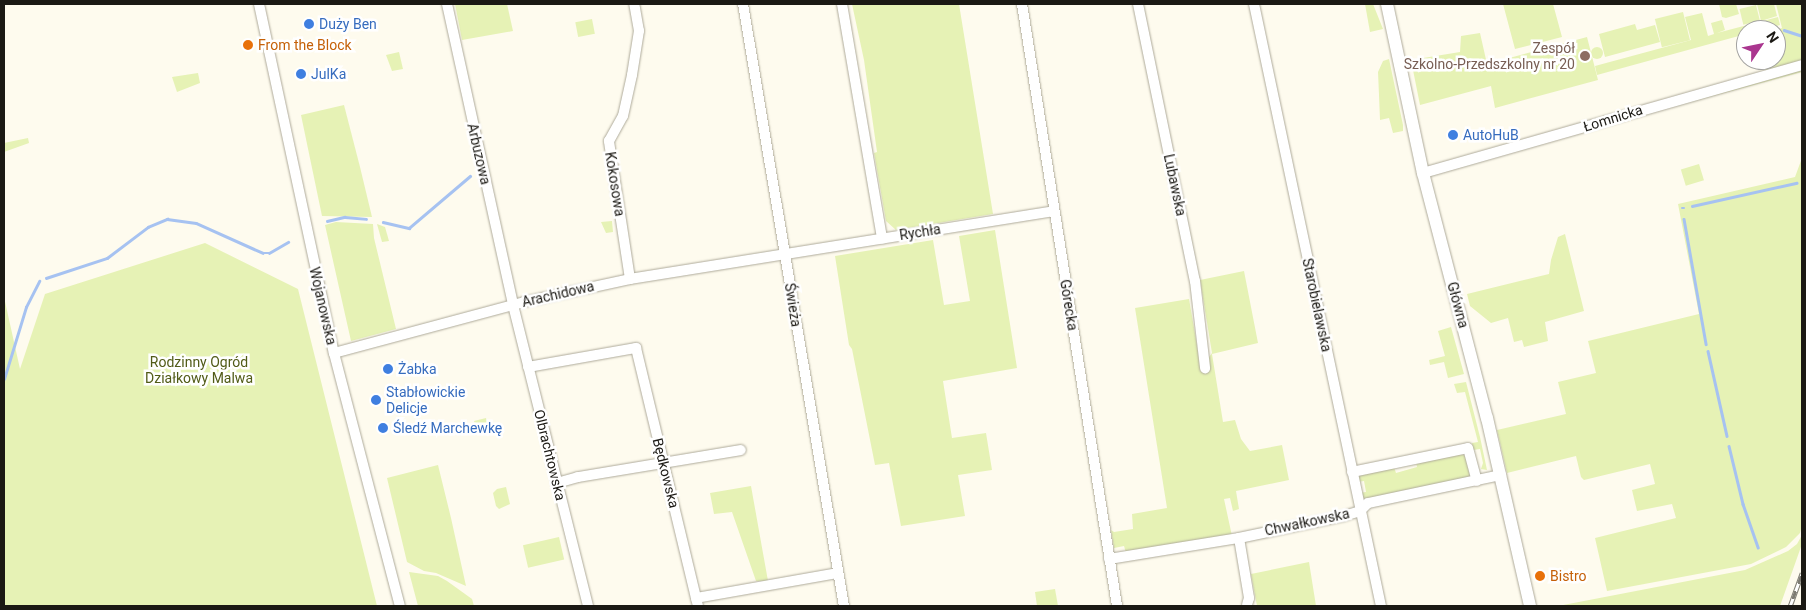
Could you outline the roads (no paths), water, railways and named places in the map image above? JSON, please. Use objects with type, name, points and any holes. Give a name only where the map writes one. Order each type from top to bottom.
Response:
[{"type":"street","name":"Wojanowska","points":[[259,4],[334,353],[400,606]]},
{"type":"street","name":"Arbuzowa","points":[[447,4],[512,305]]},
{"type":"street","name":"Kokosowa","points":[[630,279],[609,141],[623,116],[632,75],[639,31],[634,4]]},
{"type":"street","name":"Świeża","points":[[743,4],[844,606]]},
{"type":"street","points":[[842,4],[882,239]]},
{"type":"street","name":"Górecka","points":[[1022,4],[1117,606]]},
{"type":"street","name":"Lubawska","points":[[1138,4],[1195,281],[1205,368]]},
{"type":"street","name":"Starobielawska","points":[[1254,4],[1381,606]]},
{"type":"street","name":"Główna","points":[[1388,4],[1423,173],[1501,475],[1530,606]]},
{"type":"street","name":"Łomnicka","points":[[1423,173],[1802,65]]},
{"type":"street","name":"Rychła","points":[[785,254],[1054,210]]},
{"type":"street","name":"Arachidowa","points":[[334,353],[512,305],[630,279],[785,254]]},
{"type":"street","name":"Olbrachtowska","points":[[512,305],[588,606]]},
{"type":"street","name":"Będkowska","points":[[528,367],[636,348],[697,602],[838,573]]},
{"type":"street","points":[[1352,472],[1468,448],[1477,480]]},
{"type":"street","points":[[557,483],[578,477],[741,450]]},
{"type":"street","name":"Chwałkowska","points":[[1109,559],[1239,538],[1360,511],[1368,504],[1501,475]]},
{"type":"street","points":[[1239,538],[1249,598],[1247,605]]},
{"type":"waterway","points":[[1786,31],[1802,36]]},
{"type":"waterway","points":[[383,222],[409,228],[470,176]]},
{"type":"waterway","points":[[1692,206],[1796,183]]},
{"type":"waterway","points":[[327,221],[345,217],[366,219]]},
{"type":"waterway","points":[[46,278],[107,258],[148,227],[167,219],[196,223],[263,253],[269,253],[288,242]]},
{"type":"waterway","points":[[1684,219],[1706,344]]},
{"type":"waterway","points":[[4,379],[26,307],[39,281]]},
{"type":"waterway","points":[[1708,351],[1727,436]]},
{"type":"waterway","points":[[1729,446],[1743,504],[1758,547]]},
{"type":"railway","points":[[1790,606],[1802,573]]},
{"type":"place","name":"Duży Ben","points":[[309,24]]},
{"type":"place","name":"From the Block","points":[[248,45]]},
{"type":"place","name":"Zespół Szkolno-Przedszkolny nr 20","points":[[1585,56]]},
{"type":"place","name":"JulKa","points":[[301,74]]},
{"type":"place","name":"AutoHuB","points":[[1453,135]]},
{"type":"place","name":"Żabka","points":[[388,369]]},
{"type":"place","name":"Stabłowickie Delicje","points":[[376,400]]},
{"type":"place","name":"Śledź Marchewkę","points":[[383,428]]},
{"type":"place","name":"Bistro","points":[[1540,576]]},
{"type":"park label","name":"Rodzinny Ogród Działkowy Malwa","points":[[199,370]]}]
